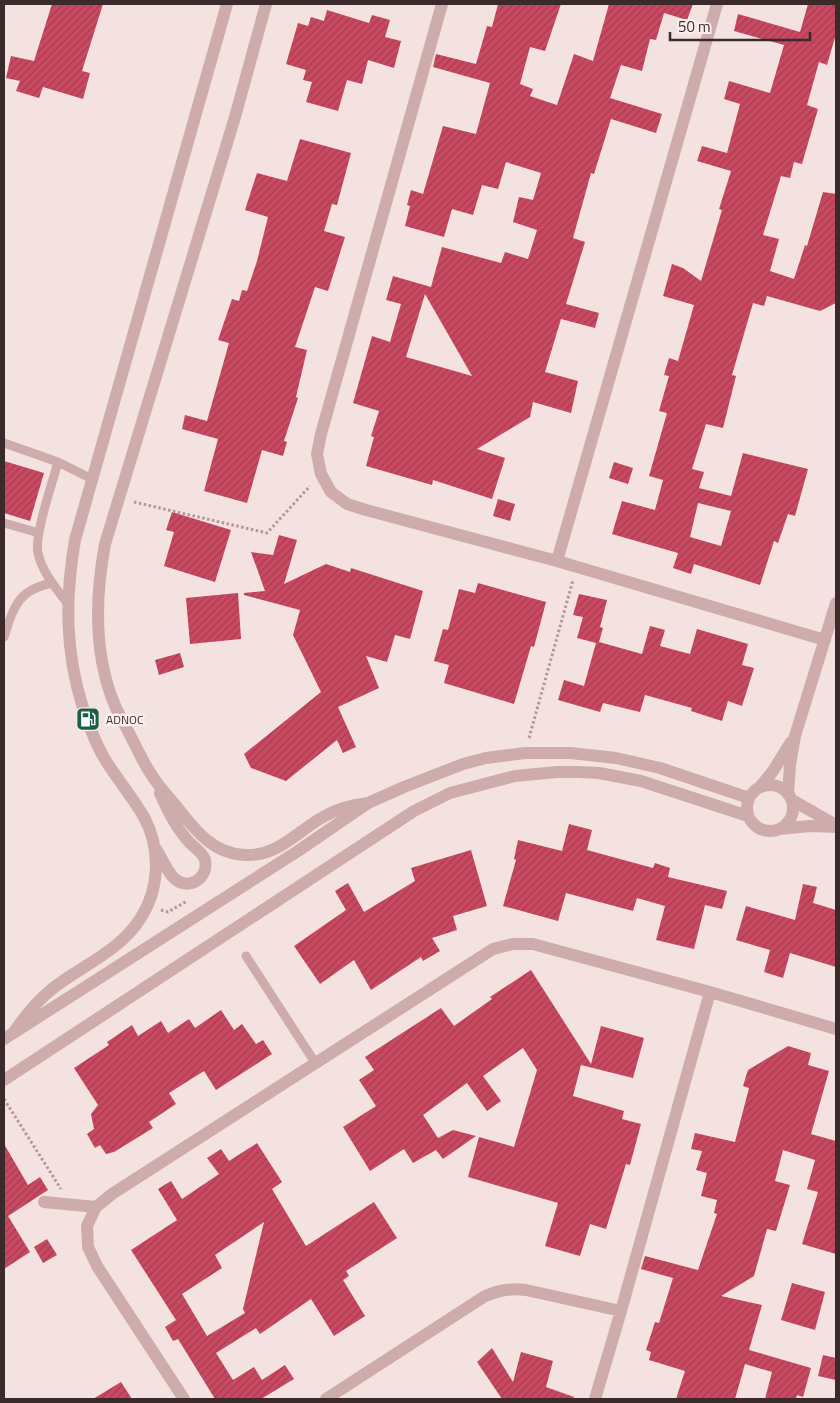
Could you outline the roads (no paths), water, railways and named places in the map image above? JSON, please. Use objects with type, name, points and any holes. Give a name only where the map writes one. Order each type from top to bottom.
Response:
[{"type":"street","points":[[226,4],[75,540],[69,571],[67,603],[71,657],[76,684],[84,710],[105,760],[144,818],[154,845],[173,878],[189,884],[200,879],[204,874],[206,868],[203,856],[178,829],[116,707],[106,676],[99,643],[97,610],[99,577],[105,544],[118,499],[235,117],[266,4]]},
{"type":"street","points":[[442,4],[321,434],[317,454],[321,474],[331,492],[347,504],[557,561],[825,640]]},
{"type":"street","points":[[557,561],[717,4]]},
{"type":"street","points":[[779,829],[791,817],[793,809],[790,797],[790,764],[794,736],[836,603]]},
{"type":"street","points":[[748,816],[749,798],[760,787],[784,754],[794,736]]},
{"type":"street","points":[[9,1035],[290,856],[368,803],[463,764],[486,758],[525,753],[571,753],[616,758],[660,768],[749,798]]},
{"type":"street","points":[[4,1080],[399,821],[450,793],[515,776],[557,772],[599,774],[641,781],[748,816],[758,828],[772,831],[810,826],[836,826]]},
{"type":"street","points":[[151,775],[202,838],[222,850],[245,855],[269,852],[280,847],[333,811],[368,803]]},
{"type":"street","points":[[760,787],[768,785],[782,788],[790,797],[836,826]]},
{"type":"street","points":[[9,1035],[52,989],[112,948],[133,930],[152,895],[156,870],[154,845]]},
{"type":"street","points":[[184,1399],[97,1266],[88,1247],[87,1226],[96,1207],[112,1194],[493,949],[513,944],[533,944],[710,992],[836,1029]]},
{"type":"street","points":[[595,1399],[710,992]]},
{"type":"street","points":[[44,1202],[96,1207]]},
{"type":"street","points":[[326,1399],[485,1296],[498,1290],[512,1288],[526,1290],[621,1311]]},
{"type":"lane","points":[[4,443],[58,462],[92,479]]},
{"type":"lane","points":[[58,462],[39,533],[38,551],[52,583],[67,603]]},
{"type":"lane","points":[[4,523],[39,533]]},
{"type":"lane","points":[[4,637],[8,611],[28,592],[52,583]]},
{"type":"lane","points":[[246,956],[316,1064]]},
{"type":"place","name":"ADNOC","points":[[88,719]]}]
